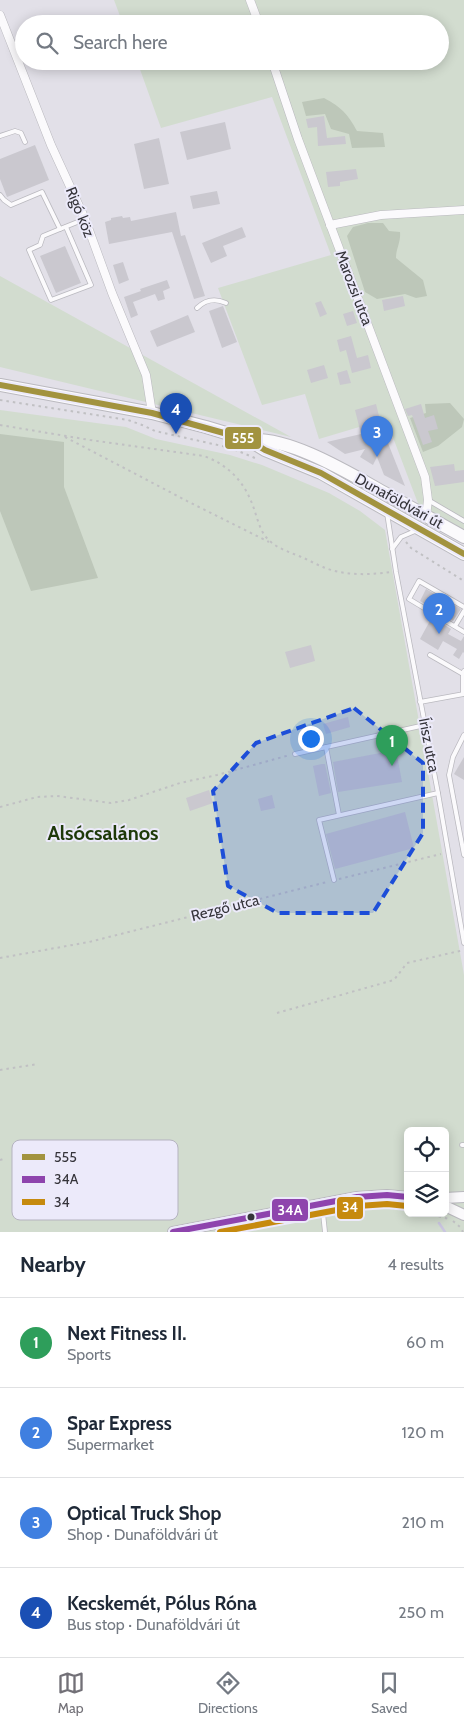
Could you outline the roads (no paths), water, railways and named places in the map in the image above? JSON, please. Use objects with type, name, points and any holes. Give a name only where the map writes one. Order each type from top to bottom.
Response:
[{"type":"main road","name":"Dunaföldvári út","points":[[0,385],[152,413],[249,440],[265,450],[321,474],[461,552]]},
{"type":"main road","name":"Dunaföldvári út","points":[[249,440],[262,439],[295,449],[348,473],[464,537]]},
{"type":"main road","points":[[426,516],[430,524],[454,541],[461,552]]},
{"type":"main road","points":[[423,531],[442,550],[464,563]]},
{"type":"street","points":[[250,0],[256,15]]},
{"type":"street","name":"Rigó köz","points":[[0,15],[15,52]]},
{"type":"street","name":"Rigó köz","points":[[22,70],[52,145],[85,219],[112,293],[146,374],[152,413]]},
{"type":"street","name":"Marozsi utca","points":[[275,70],[298,139],[425,477],[428,500],[426,516]]},
{"type":"street","points":[[330,225],[381,215],[464,210]]},
{"type":"street","points":[[173,1232],[357,1197],[387,1195],[404,1197]]},
{"type":"street","points":[[449,1198],[464,1198]]},
{"type":"street","points":[[449,1208],[464,1215]]},
{"type":"lane","points":[[0,136],[15,131],[21,133],[25,142]]},
{"type":"lane","points":[[0,195],[11,205],[42,192],[60,230]]},
{"type":"lane","points":[[66,227],[91,285],[51,300],[29,250],[40,245],[43,236],[85,219]]},
{"type":"lane","points":[[197,308],[208,300],[219,300],[226,303]]},
{"type":"lane","points":[[428,500],[464,522]]},
{"type":"lane","name":"Írisz utca","points":[[387,511],[396,572],[464,941]]},
{"type":"lane","points":[[392,549],[401,537],[423,531]]},
{"type":"lane","points":[[464,607],[420,581],[409,599],[464,632]]},
{"type":"lane","points":[[455,626],[464,611]]},
{"type":"lane","points":[[420,702],[463,694],[463,673],[430,655]]},
{"type":"lane","points":[[295,754],[425,725]]},
{"type":"lane","points":[[464,735],[455,751],[449,771],[464,855]]},
{"type":"lane","points":[[326,747],[339,815]]},
{"type":"lane","points":[[334,880],[320,820],[438,793]]},
{"type":"lane","points":[[322,1204],[325,1232]]},
{"type":"waterway","points":[[439,1223],[445,1232]]},
{"type":"place","name":"Kecskemét, Pólus Róna","points":[[176,434]]},
{"type":"place","name":"Optical Truck Shop","points":[[377,457]]},
{"type":"place","name":"Spar Express","points":[[439,634]]},
{"type":"place","name":"Next Fitness II.","points":[[392,766]]},
{"type":"district","name":"Alsócsalános","points":[[103,833]]}]
